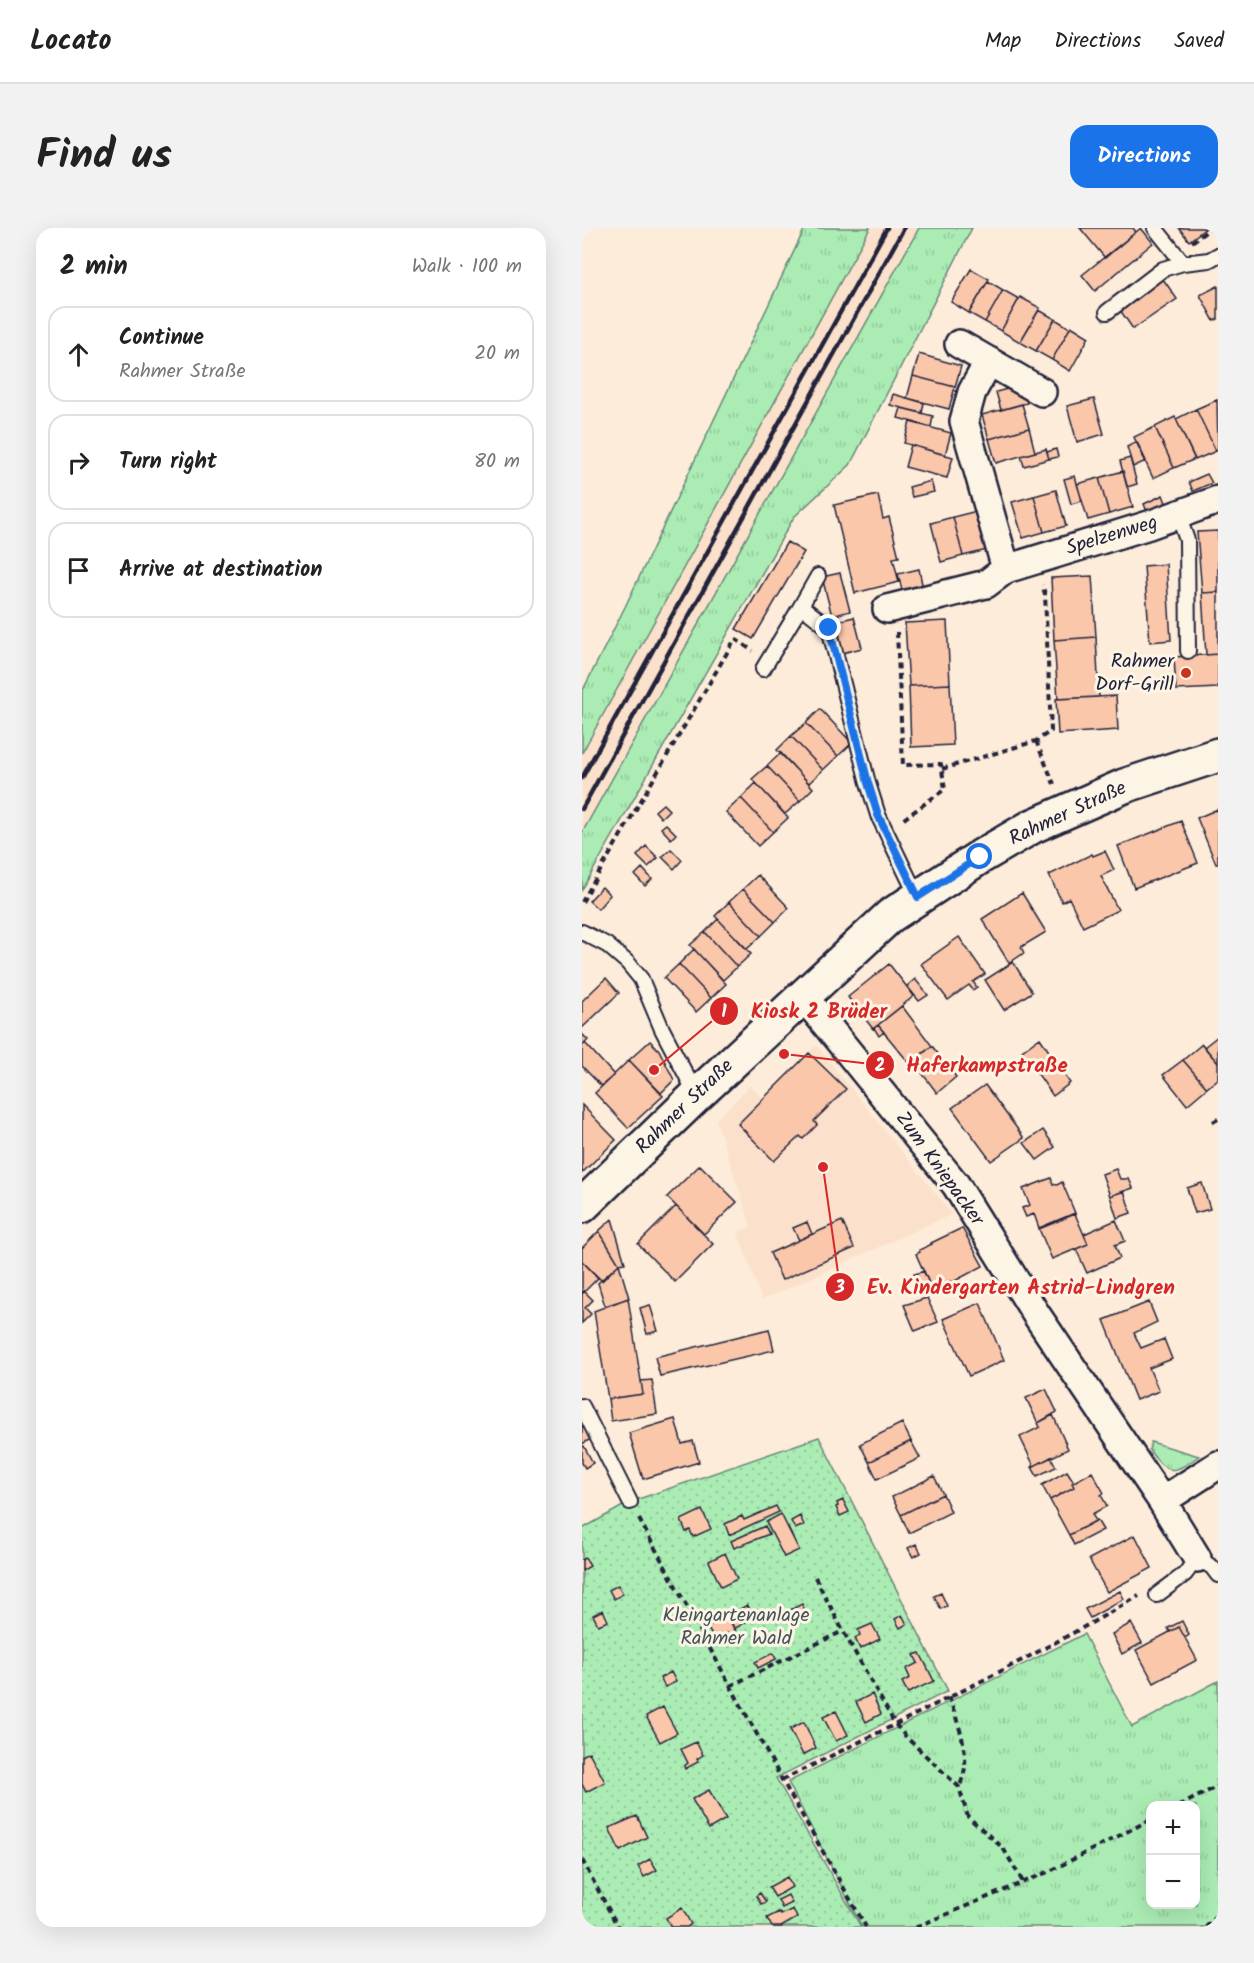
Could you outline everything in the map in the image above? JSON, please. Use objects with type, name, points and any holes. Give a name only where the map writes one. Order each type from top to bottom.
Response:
[{"type":"main road","name":"Rahmer Straße","points":[[582,1206],[697,1095],[890,916],[980,857],[1033,826],[1124,786],[1218,755]]},
{"type":"street","points":[[959,344],[1042,392]]},
{"type":"street","points":[[989,361],[972,392],[964,421],[1006,568]]},
{"type":"street","name":"Spelzenweg","points":[[892,620],[986,584],[1006,568],[1218,500]]},
{"type":"street","name":"Zum Kniepacker","points":[[803,996],[956,1185],[1036,1314],[1162,1501],[1197,1558]]},
{"type":"street","points":[[1162,1501],[1218,1465]]},
{"type":"lane","points":[[1155,228],[1183,263]]},
{"type":"lane","points":[[1107,312],[1163,269],[1183,263],[1209,260],[1218,255]]},
{"type":"lane","points":[[1178,514],[1187,540],[1188,651]]},
{"type":"lane","points":[[763,669],[818,576]]},
{"type":"lane","points":[[801,606],[829,628],[868,783],[885,831],[918,897]]},
{"type":"lane","points":[[582,932],[607,945],[628,963],[641,979],[662,1029],[697,1095]]},
{"type":"lane","points":[[582,1406],[630,1502]]},
{"type":"lane","points":[[1157,1595],[1185,1574],[1197,1558],[1212,1567],[1218,1575]]},
{"type":"path","points":[[942,769],[1036,741],[1051,731],[1045,594],[1034,560]]},
{"type":"path","points":[[885,831],[913,814],[945,789],[941,764],[903,765],[892,620]]},
{"type":"path","points":[[582,902],[735,639]]},
{"type":"path","points":[[1036,741],[1054,784]]},
{"type":"path","points":[[630,1502],[782,1780],[866,1927]]},
{"type":"path","points":[[815,1577],[895,1724],[959,1787],[968,1817],[1003,1848],[1023,1882]]},
{"type":"path","points":[[782,1780],[949,1697],[1090,1624],[1151,1589],[1157,1595]]},
{"type":"path","points":[[730,1686],[843,1631]]},
{"type":"path","points":[[949,1697],[966,1756],[964,1778],[959,1787]]},
{"type":"path","points":[[1189,1801],[1218,1786]]},
{"type":"path","points":[[916,1927],[1023,1882],[1146,1822]]},
{"type":"path","points":[[582,1860],[618,1927]]},
{"type":"path","points":[[1206,1927],[1218,1914]]},
{"type":"shaded area","points":[[870,228],[919,228],[582,833],[582,753]]},
{"type":"shaded area","points":[[816,1045],[952,1214],[762,1300],[738,1233],[751,1226],[716,1120],[750,1086],[763,1098]]},
{"type":"green space","points":[[805,228],[870,228],[582,753],[582,692],[625,607]]},
{"type":"green space","points":[[919,228],[972,228],[850,465],[794,517],[582,890],[582,833]]},
{"type":"green space","name":"Kleingartenanlage Rahmer Wald","points":[[819,1437],[948,1691],[776,1778],[861,1927],[582,1927],[582,1529],[630,1502]]},
{"type":"green space","points":[[1151,1442],[1199,1456],[1171,1470],[1161,1464],[1149,1450]]},
{"type":"green space","points":[[1084,1634],[1132,1727],[1218,1681],[1218,1927],[862,1927],[788,1782]]},
{"type":"building","points":[[1080,228],[1133,228],[1136,232],[1105,258]]},
{"type":"building","points":[[1141,228],[1153,243],[1095,291],[1082,275]]},
{"type":"building","points":[[1179,228],[1206,228],[1189,241]]},
{"type":"building","points":[[971,269],[989,279],[969,313],[951,302]]},
{"type":"building","points":[[1163,279],[1177,299],[1133,329],[1120,310]]},
{"type":"building","points":[[988,281],[1003,290],[985,322],[969,313]]},
{"type":"building","points":[[1218,286],[1218,319],[1214,321],[1200,295]]},
{"type":"building","points":[[1003,290],[1019,299],[1001,331],[985,322]]},
{"type":"building","points":[[1020,297],[1040,308],[1020,342],[1001,331]]},
{"type":"building","points":[[1039,310],[1055,319],[1036,351],[1020,342]]},
{"type":"building","points":[[1055,319],[1070,328],[1052,360],[1036,351]]},
{"type":"building","points":[[1071,326],[1089,337],[1070,371],[1052,360]]},
{"type":"building","points":[[919,354],[961,366],[955,387],[913,376]]},
{"type":"building","points":[[913,376],[955,387],[949,409],[907,398]]},
{"type":"building","points":[[1011,388],[1025,395],[1027,403],[1001,410],[996,392]]},
{"type":"building","points":[[893,394],[924,403],[922,413],[890,405]]},
{"type":"building","points":[[1094,399],[1104,434],[1077,442],[1067,406]]},
{"type":"building","points":[[1217,400],[1218,450],[1216,451],[1196,409]]},
{"type":"building","points":[[1022,404],[1029,428],[989,439],[982,415]]},
{"type":"building","points":[[901,408],[933,416],[931,427],[898,418]]},
{"type":"building","points":[[1196,409],[1216,451],[1195,460],[1176,419]]},
{"type":"building","points":[[1175,417],[1195,459],[1174,468],[1155,427]]},
{"type":"building","points":[[910,422],[951,433],[945,455],[904,443]]},
{"type":"building","points":[[1155,427],[1174,468],[1153,478],[1134,437]]},
{"type":"building","points":[[1029,428],[1035,452],[996,463],[989,439]]},
{"type":"building","points":[[1137,442],[1146,461],[1133,467],[1127,447]]},
{"type":"building","points":[[911,445],[953,457],[947,478],[905,467]]},
{"type":"building","points":[[1046,449],[1049,459],[1024,466],[1021,456]]},
{"type":"building","points":[[1056,449],[1058,457],[1049,459],[1047,452]]},
{"type":"building","points":[[1130,458],[1137,484],[1127,487],[1120,461]]},
{"type":"building","points":[[1123,471],[1133,507],[1109,514],[1099,478]]},
{"type":"building","points":[[1207,474],[1212,483],[1193,491],[1189,482]]},
{"type":"building","points":[[1075,476],[1082,501],[1071,504],[1064,479]]},
{"type":"building","points":[[1099,478],[1109,514],[1088,520],[1077,484]]},
{"type":"building","points":[[931,481],[934,492],[912,497],[909,487]]},
{"type":"building","points":[[1056,490],[1066,526],[1044,532],[1034,496]]},
{"type":"building","points":[[878,495],[883,519],[889,517],[899,557],[893,558],[899,582],[855,593],[834,505]]},
{"type":"building","points":[[1163,495],[1167,505],[1148,514],[1144,504]]},
{"type":"building","points":[[1034,496],[1044,532],[1023,538],[1012,502]]},
{"type":"building","points":[[977,511],[987,550],[963,556],[953,517]]},
{"type":"building","points":[[953,517],[963,556],[941,562],[931,523]]},
{"type":"building","points":[[1218,531],[1218,592],[1202,593],[1197,532]]},
{"type":"building","points":[[787,542],[804,552],[753,639],[736,629]]},
{"type":"building","points":[[1166,564],[1171,640],[1150,642],[1144,566]]},
{"type":"building","points":[[919,569],[923,589],[903,594],[898,574]]},
{"type":"building","points":[[840,573],[850,611],[832,616],[822,577]]},
{"type":"building","points":[[1092,576],[1096,637],[1054,640],[1051,578]]},
{"type":"building","points":[[1218,592],[1218,654],[1206,655],[1202,593]]},
{"type":"building","points":[[854,617],[862,648],[842,653],[834,622]]},
{"type":"building","points":[[947,621],[950,684],[909,686],[905,623]]},
{"type":"building","points":[[1096,637],[1099,697],[1058,699],[1054,640]]},
{"type":"building","points":[[1218,654],[1218,688],[1176,690],[1174,657]]},
{"type":"building","points":[[950,684],[953,745],[911,747],[909,686]]},
{"type":"building","points":[[1116,696],[1118,730],[1058,734],[1056,699]]},
{"type":"building","points":[[820,709],[852,743],[838,756],[806,723]]},
{"type":"building","points":[[806,723],[838,756],[823,770],[791,736]]},
{"type":"building","points":[[791,736],[823,770],[809,783],[777,750]]},
{"type":"building","points":[[781,753],[813,788],[800,801],[767,766]]},
{"type":"building","points":[[767,766],[800,801],[785,814],[752,779]]},
{"type":"building","points":[[756,783],[788,818],[773,832],[741,798]]},
{"type":"building","points":[[741,798],[773,832],[758,846],[726,812]]},
{"type":"building","points":[[663,804],[669,810],[661,818],[655,811]]},
{"type":"building","points":[[1218,809],[1218,864],[1216,864],[1197,818]]},
{"type":"building","points":[[1181,821],[1198,863],[1134,888],[1118,846]]},
{"type":"building","points":[[666,824],[676,834],[671,839],[661,828]]},
{"type":"building","points":[[646,846],[658,858],[648,867],[637,856]]},
{"type":"building","points":[[671,849],[682,860],[674,869],[662,857]]},
{"type":"building","points":[[1105,851],[1114,870],[1101,876],[1118,910],[1083,927],[1069,898],[1062,902],[1049,875],[1092,854],[1093,856]]},
{"type":"building","points":[[642,868],[652,879],[645,886],[635,875]]},
{"type":"building","points":[[758,875],[789,908],[775,922],[743,889]]},
{"type":"building","points":[[602,887],[610,895],[598,909],[589,901]]},
{"type":"building","points":[[743,889],[775,922],[761,936],[729,902]]},
{"type":"building","points":[[1022,893],[1046,932],[1021,947],[1024,953],[1009,963],[982,919]]},
{"type":"building","points":[[729,902],[761,936],[747,949],[715,916]]},
{"type":"building","points":[[718,919],[751,954],[737,967],[705,932]]},
{"type":"building","points":[[705,932],[737,967],[723,980],[690,945]]},
{"type":"building","points":[[959,937],[985,974],[973,982],[977,987],[973,990],[969,985],[948,1000],[921,964]]},
{"type":"building","points":[[694,949],[726,984],[711,998],[679,964]]},
{"type":"building","points":[[1013,962],[1032,992],[1004,1010],[985,980]]},
{"type":"building","points":[[679,964],[711,998],[696,1012],[664,978]]},
{"type":"building","points":[[889,964],[914,996],[873,1029],[848,997]]},
{"type":"building","points":[[606,978],[619,993],[582,1028],[582,1001]]},
{"type":"building","points":[[915,979],[928,995],[919,1001],[907,986]]},
{"type":"building","points":[[902,1006],[932,1046],[910,1064],[878,1025]]},
{"type":"building","points":[[878,1025],[884,1032],[879,1036],[874,1028]]},
{"type":"building","points":[[582,1034],[588,1040],[582,1046]]},
{"type":"building","points":[[1218,1036],[1218,1063],[1204,1047]]},
{"type":"building","points":[[1040,1038],[1070,1083],[1053,1096],[1022,1051]]},
{"type":"building","points":[[650,1041],[659,1050],[674,1080],[661,1093],[629,1060]]},
{"type":"building","points":[[585,1043],[614,1075],[601,1086],[582,1066],[582,1046]]},
{"type":"building","points":[[1202,1044],[1218,1063],[1218,1079],[1207,1088],[1183,1060]]},
{"type":"building","points":[[932,1046],[956,1077],[937,1093],[913,1061]]},
{"type":"building","points":[[809,1053],[846,1089],[814,1121],[817,1125],[803,1139],[800,1136],[774,1161],[738,1124]]},
{"type":"building","points":[[629,1060],[663,1096],[628,1128],[595,1093]]},
{"type":"building","points":[[1183,1060],[1207,1088],[1187,1105],[1163,1075]]},
{"type":"building","points":[[985,1085],[1024,1138],[991,1161],[952,1108]]},
{"type":"building","points":[[582,1105],[616,1140],[582,1173]]},
{"type":"building","points":[[1043,1130],[1055,1147],[1037,1160],[1024,1143]]},
{"type":"building","points":[[700,1165],[737,1202],[704,1234],[667,1197]]},
{"type":"building","points":[[1116,1169],[1120,1179],[1129,1179],[1133,1188],[1110,1196],[1102,1174]]},
{"type":"building","points":[[1051,1178],[1053,1184],[1057,1185],[1062,1182],[1075,1213],[1039,1228],[1034,1214],[1026,1217],[1022,1208],[1030,1205],[1023,1189]]},
{"type":"building","points":[[1202,1183],[1210,1209],[1195,1213],[1187,1188]]},
{"type":"building","points":[[1124,1191],[1131,1213],[1117,1218],[1110,1196]]},
{"type":"building","points":[[676,1206],[713,1244],[675,1282],[638,1244]]},
{"type":"building","points":[[1075,1214],[1088,1244],[1052,1259],[1039,1229]]},
{"type":"building","points":[[612,1219],[625,1263],[619,1264],[599,1231]]},
{"type":"building","points":[[1116,1220],[1125,1241],[1115,1245],[1120,1258],[1087,1273],[1076,1249],[1088,1244],[1084,1234]]},
{"type":"building","points":[[842,1221],[854,1248],[782,1280],[770,1253]]},
{"type":"building","points":[[807,1222],[812,1234],[799,1240],[793,1228]]},
{"type":"building","points":[[962,1228],[983,1266],[951,1283],[950,1281],[931,1288],[916,1254],[931,1243]]},
{"type":"building","points":[[599,1231],[619,1264],[602,1281],[582,1261],[582,1248]]},
{"type":"building","points":[[582,1261],[598,1278],[582,1294]]},
{"type":"building","points":[[619,1264],[629,1298],[605,1306],[598,1283]]},
{"type":"building","points":[[924,1271],[931,1288],[919,1293],[912,1275]]},
{"type":"building","points":[[584,1291],[593,1300],[585,1308],[591,1314],[582,1323],[582,1294]]},
{"type":"building","points":[[628,1298],[643,1394],[608,1399],[594,1311]]},
{"type":"building","points":[[927,1298],[938,1322],[915,1331],[904,1305]]},
{"type":"building","points":[[1149,1302],[1157,1322],[1134,1333],[1141,1348],[1164,1339],[1172,1359],[1149,1368],[1159,1391],[1136,1400],[1104,1320]]},
{"type":"building","points":[[980,1303],[1004,1360],[969,1376],[943,1319]]},
{"type":"building","points":[[650,1305],[658,1331],[647,1334],[640,1308]]},
{"type":"building","points":[[769,1329],[774,1350],[660,1376],[655,1357]]},
{"type":"building","points":[[652,1380],[657,1414],[611,1421],[608,1399],[643,1394],[641,1381]]},
{"type":"building","points":[[1046,1389],[1057,1412],[1038,1423],[1026,1398]]},
{"type":"building","points":[[1053,1415],[1068,1449],[1034,1466],[1020,1437],[1040,1427],[1038,1423]]},
{"type":"building","points":[[675,1419],[682,1444],[693,1441],[699,1462],[643,1479],[629,1433]]},
{"type":"building","points":[[582,1422],[591,1439],[582,1444]]},
{"type":"building","points":[[902,1423],[911,1441],[869,1462],[860,1444]]},
{"type":"building","points":[[911,1441],[920,1458],[877,1479],[869,1462]]},
{"type":"building","points":[[584,1446],[593,1463],[585,1468],[582,1463],[582,1447]]},
{"type":"building","points":[[1051,1457],[1056,1467],[1037,1476],[1032,1467]]},
{"type":"building","points":[[1067,1471],[1074,1482],[1072,1483],[1074,1487],[1050,1500],[1042,1485]]},
{"type":"building","points":[[1092,1472],[1104,1493],[1101,1495],[1107,1506],[1092,1514],[1096,1521],[1069,1535],[1050,1500],[1074,1487],[1072,1483]]},
{"type":"building","points":[[934,1476],[943,1494],[901,1515],[892,1497]]},
{"type":"building","points":[[943,1494],[951,1512],[909,1533],[901,1515]]},
{"type":"building","points":[[843,1500],[849,1512],[840,1516],[836,1507],[837,1503]]},
{"type":"building","points":[[776,1506],[779,1512],[729,1535],[725,1524],[742,1516],[744,1520]]},
{"type":"building","points":[[702,1510],[711,1529],[693,1537],[690,1530],[686,1532],[681,1520]]},
{"type":"building","points":[[781,1514],[799,1550],[784,1557],[766,1522]]},
{"type":"building","points":[[800,1516],[804,1525],[795,1529],[791,1521]]},
{"type":"building","points":[[1097,1520],[1103,1530],[1074,1545],[1069,1535]]},
{"type":"building","points":[[765,1526],[769,1534],[734,1548],[731,1541]]},
{"type":"building","points":[[1135,1535],[1152,1568],[1107,1592],[1089,1559]]},
{"type":"building","points":[[916,1544],[921,1553],[913,1557],[908,1548]]},
{"type":"building","points":[[725,1553],[737,1579],[721,1587],[709,1561]]},
{"type":"building","points":[[585,1558],[590,1566],[582,1571],[582,1560]]},
{"type":"building","points":[[618,1585],[623,1594],[614,1599],[609,1590]]},
{"type":"building","points":[[1120,1591],[1124,1599],[1090,1618],[1085,1609]]},
{"type":"building","points":[[941,1593],[947,1606],[941,1609],[934,1596]]},
{"type":"building","points":[[802,1604],[806,1613],[790,1621],[786,1612]]},
{"type":"building","points":[[747,1605],[753,1618],[734,1629],[728,1616]]},
{"type":"building","points":[[603,1610],[608,1621],[598,1625],[593,1615]]},
{"type":"building","points":[[902,1615],[907,1624],[900,1628],[895,1619]]},
{"type":"building","points":[[728,1616],[740,1639],[732,1644],[727,1633],[714,1639],[707,1627]]},
{"type":"building","points":[[1182,1621],[1189,1635],[1185,1638],[1179,1627],[1170,1632],[1168,1628]]},
{"type":"building","points":[[1131,1623],[1142,1643],[1122,1654],[1112,1634]]},
{"type":"building","points":[[872,1624],[880,1639],[860,1649],[855,1638],[860,1635],[858,1630]]},
{"type":"building","points":[[1179,1627],[1197,1660],[1154,1683],[1136,1650]]},
{"type":"building","points":[[773,1653],[776,1659],[758,1668],[755,1662]]},
{"type":"building","points":[[920,1653],[934,1681],[908,1693],[902,1682],[910,1678],[906,1669],[918,1663],[914,1655]]},
{"type":"building","points":[[671,1672],[676,1682],[665,1687],[660,1678]]},
{"type":"building","points":[[872,1694],[881,1714],[866,1722],[856,1702]]},
{"type":"building","points":[[663,1707],[677,1733],[660,1742],[646,1716]]},
{"type":"building","points":[[836,1711],[848,1735],[836,1741],[823,1717]]},
{"type":"building","points":[[804,1722],[816,1748],[803,1755],[790,1729]]},
{"type":"building","points":[[696,1742],[703,1755],[697,1759],[698,1762],[685,1769],[684,1766],[688,1763],[681,1749]]},
{"type":"building","points":[[589,1752],[605,1782],[586,1792],[582,1784],[582,1756]]},
{"type":"building","points":[[709,1790],[726,1819],[709,1829],[692,1799]]},
{"type":"building","points":[[637,1816],[647,1837],[620,1851],[609,1828]]},
{"type":"building","points":[[650,1859],[657,1870],[644,1877],[638,1866]]},
{"type":"building","points":[[787,1877],[792,1887],[775,1897],[769,1887]]},
{"type":"building","points":[[760,1893],[766,1902],[761,1904],[756,1896]]},
{"type":"building","points":[[788,1895],[792,1903],[782,1908],[778,1900]]},
{"type":"building","points":[[682,1908],[691,1924],[687,1927],[671,1927],[666,1918]]},
{"type":"building","points":[[793,1909],[797,1918],[781,1927],[772,1927],[767,1918]]},
{"type":"railway","points":[[582,778],[887,228]]},
{"type":"railway","points":[[582,809],[904,228]]},
{"type":"place","name":"Rahmer Dorf-Grill","points":[[1186,673]]},
{"type":"place","name":"Haferkampstraße","points":[[784,1054]]},
{"type":"place","name":"Kiosk 2 Brüder","points":[[654,1070]]},
{"type":"place","name":"Ev. Kindergarten Astrid-Lindgren","points":[[823,1167]]},
{"type":"route","points":[[829,628],[878,815],[918,897],[980,857]]}]
